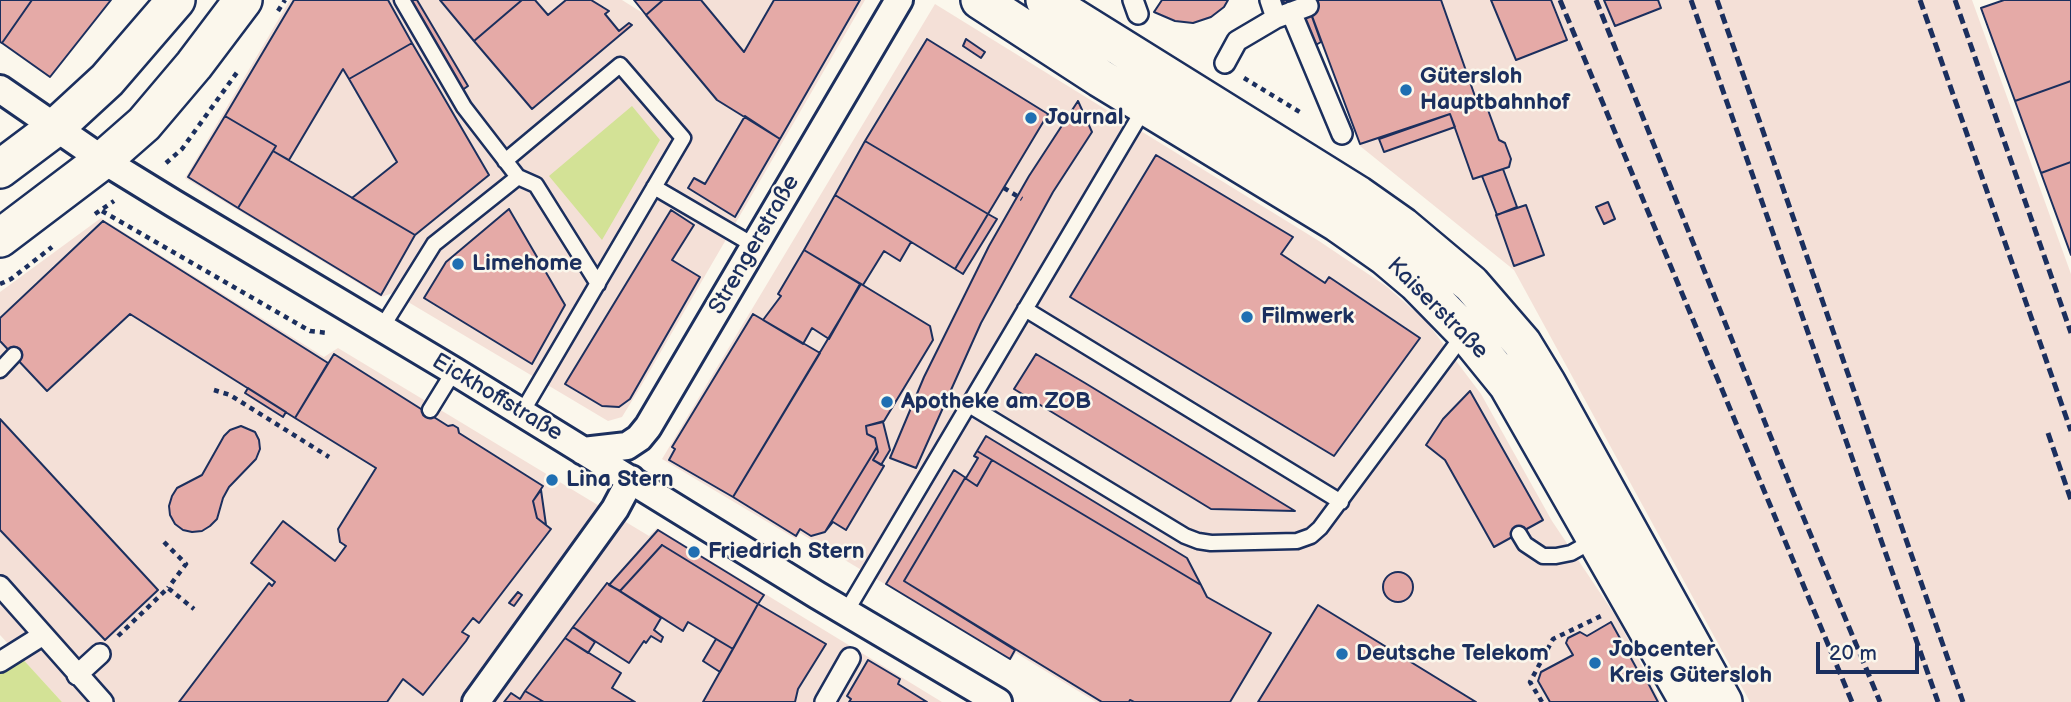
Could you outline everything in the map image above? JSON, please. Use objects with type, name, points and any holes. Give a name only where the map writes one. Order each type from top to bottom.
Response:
[{"type":"main road","points":[[0,169],[56,127],[107,80],[176,0]]},
{"type":"main road","points":[[0,238],[103,160],[150,118],[243,0]]},
{"type":"main road","name":"Kaiserstraße","points":[[980,0],[1155,91]]},
{"type":"main road","name":"Kaiserstraße","points":[[1045,0],[1155,91],[1385,256],[1417,284],[1479,320],[1508,385],[1723,702]]},
{"type":"main road","name":"Kaiserstraße","points":[[1609,532],[1650,629],[1689,702]]},
{"type":"street","name":"Strengerstraße","points":[[583,451],[627,446],[639,438],[648,427],[899,0]]},
{"type":"street","points":[[1226,63],[1237,41],[1286,9],[1342,134]]},
{"type":"street","name":"Eickhoffstraße","points":[[0,89],[103,160],[381,329],[454,370],[846,612],[998,702]]},
{"type":"street","points":[[476,702],[615,509],[631,480]]},
{"type":"street","points":[[0,586],[78,675],[93,698]]},
{"type":"street","points":[[0,662],[43,635]]},
{"type":"street","points":[[78,675],[100,654]]},
{"type":"street","points":[[825,702],[850,658]]},
{"type":"lane","points":[[402,0],[464,107],[518,177],[536,185],[598,284]]},
{"type":"lane","points":[[505,160],[621,65],[683,138],[522,414]]},
{"type":"lane","points":[[846,612],[1155,91]]},
{"type":"lane","points":[[381,329],[434,244],[518,177]]},
{"type":"lane","points":[[654,187],[755,246]]},
{"type":"lane","points":[[1025,309],[1340,502]]},
{"type":"lane","points":[[969,405],[1185,536],[1198,541],[1297,541],[1311,537],[1320,528],[1479,320]]},
{"type":"lane","points":[[0,370],[14,355]]},
{"type":"lane","points":[[430,410],[454,370]]},
{"type":"lane","points":[[1519,534],[1532,550],[1543,556],[1556,556],[1571,552],[1609,532]]},
{"type":"path","points":[[163,165],[182,149]]},
{"type":"path","points":[[1004,188],[1022,199]]},
{"type":"path","points":[[102,211],[310,331],[332,334]]},
{"type":"path","points":[[214,390],[230,396],[329,457]]},
{"type":"path","points":[[100,654],[167,588],[186,564],[164,542]]},
{"type":"path","points":[[167,588],[194,608]]},
{"type":"path","points":[[1542,702],[1530,682],[1553,639],[1605,614]]},
{"type":"shaded area","points":[[290,0],[622,0],[646,15],[663,0],[865,0],[641,386],[622,417],[608,421],[393,293],[381,297],[185,178]]},
{"type":"shaded area","points":[[1305,0],[1972,0],[2071,274],[2071,702],[1750,702],[1514,270],[1360,146]]},
{"type":"shaded area","points":[[935,4],[1319,241],[1386,286],[1426,321],[1481,394],[1552,521],[1617,618],[1661,702],[1096,702],[1016,653],[1011,660],[800,533],[796,539],[662,459]]},
{"type":"shaded area","points":[[101,218],[324,357],[338,348],[649,536],[657,528],[942,702],[62,702],[0,635],[0,292]]},
{"type":"green space","points":[[632,106],[660,140],[602,240],[549,176]]},
{"type":"green space","points":[[19,655],[62,702],[0,702],[0,667]]},
{"type":"building","points":[[0,0],[32,0],[2,43],[0,42]]},
{"type":"building","points":[[32,0],[111,0],[50,77],[2,43]]},
{"type":"building","points":[[294,0],[388,0],[412,43],[349,79],[343,69],[289,160],[273,151],[276,146],[225,116]]},
{"type":"building","points":[[409,0],[417,0],[468,86],[461,91]]},
{"type":"building","points":[[440,0],[522,0],[474,41]]},
{"type":"building","points":[[522,0],[535,0],[548,15],[566,0],[591,0],[609,11],[605,14],[619,31],[629,23],[632,25],[532,109],[474,41]]},
{"type":"building","points":[[634,0],[663,0],[646,15]]},
{"type":"building","points":[[663,0],[701,0],[744,52],[774,0],[860,0],[780,139],[717,100],[646,15]]},
{"type":"building","points":[[1162,0],[1228,0],[1224,7],[1211,17],[1193,23],[1175,21],[1154,12]]},
{"type":"building","points":[[1279,0],[1306,0],[1321,42],[1300,54],[1284,2],[1280,3]]},
{"type":"building","name":"Gütersloh Hauptbahnhof","points":[[1306,0],[1441,0],[1477,102],[1484,99],[1499,140],[1505,143],[1511,159],[1509,167],[1473,179],[1450,114],[1360,144]]},
{"type":"building","points":[[1491,0],[1551,0],[1567,40],[1516,60]]},
{"type":"building","points":[[1604,0],[1658,0],[1661,8],[1615,26]]},
{"type":"building","points":[[2004,0],[2071,0],[2071,81],[2015,101],[1981,8]]},
{"type":"building","points":[[927,39],[1048,114],[988,214],[865,141]]},
{"type":"building","points":[[966,39],[985,52],[981,58],[963,46]]},
{"type":"building","points":[[412,43],[489,175],[415,235],[352,198],[397,162],[349,79]]},
{"type":"building","points":[[2071,81],[2071,162],[2041,173],[2015,101]]},
{"type":"building","points":[[1078,101],[1092,132],[1053,192],[981,323],[916,468],[890,458],[924,377],[989,246],[1029,176]]},
{"type":"building","points":[[1450,114],[1455,127],[1384,152],[1379,139]]},
{"type":"building","points":[[225,116],[276,146],[238,208],[188,177]]},
{"type":"building","points":[[745,116],[780,139],[735,217],[688,188],[694,178],[705,184]]},
{"type":"building","points":[[865,141],[988,214],[955,269],[835,195]]},
{"type":"building","points":[[273,151],[415,235],[381,295],[238,208]]},
{"type":"building","name":"Filmwerk","points":[[1156,155],[1293,237],[1281,254],[1325,283],[1329,277],[1420,338],[1334,456],[1070,297]]},
{"type":"building","points":[[2071,162],[2071,255],[2041,173]]},
{"type":"building","points":[[1503,169],[1517,207],[1497,215],[1482,176]]},
{"type":"building","points":[[835,195],[911,242],[900,261],[884,251],[863,285],[804,250]]},
{"type":"building","points":[[1608,202],[1615,219],[1604,224],[1596,207]]},
{"type":"building","points":[[1526,205],[1544,255],[1514,266],[1496,215]]},
{"type":"building","points":[[509,209],[565,305],[532,364],[424,298],[446,262]]},
{"type":"building","points":[[671,210],[694,225],[672,260],[700,277],[630,399],[619,407],[602,406],[565,384]]},
{"type":"building","points":[[988,214],[997,219],[963,274],[955,269]]},
{"type":"building","points":[[103,221],[328,363],[295,418],[130,314],[47,391],[0,341],[0,318]]},
{"type":"building","points":[[804,250],[860,284],[829,339],[812,328],[803,344],[763,320],[781,296],[778,294]]},
{"type":"building","points":[[861,284],[930,326],[933,340],[884,421],[866,426],[867,434],[875,438],[877,447],[825,532],[811,536],[800,529],[796,536],[733,497]]},
{"type":"building","points":[[753,314],[820,353],[733,497],[669,460],[675,449],[672,447]]},
{"type":"building","points":[[334,354],[448,426],[458,428],[459,433],[543,486],[533,501],[537,518],[551,529],[479,623],[473,618],[462,632],[469,636],[466,641],[423,695],[403,679],[387,702],[179,702],[269,583],[272,586],[275,582],[251,563],[283,521],[335,561],[346,546],[340,542],[338,529],[376,468],[295,418]]},
{"type":"building","points":[[1036,354],[1295,511],[1211,509],[1014,389]]},
{"type":"building","points":[[248,388],[286,412],[283,417],[245,393]]},
{"type":"building","points":[[1470,391],[1543,520],[1494,547],[1445,460],[1426,445],[1443,419]]},
{"type":"building","points":[[0,419],[158,590],[105,640],[0,530]]},
{"type":"building","points":[[883,422],[890,450],[881,465],[873,460],[878,452],[875,438],[867,434],[866,426]]},
{"type":"building","points":[[241,426],[255,432],[259,440],[260,449],[256,459],[229,487],[217,519],[210,526],[202,531],[183,530],[175,524],[170,515],[172,496],[177,488],[202,475],[224,436],[230,430]]},
{"type":"building","points":[[986,436],[1187,558],[1201,585],[977,451]]},
{"type":"building","points":[[877,447],[878,452],[873,460],[884,466],[846,530],[833,522],[825,532]]},
{"type":"building","points":[[977,451],[992,460],[977,486],[965,478],[904,581],[1015,650],[1010,659],[886,584],[954,470],[966,478],[978,458],[974,456]]},
{"type":"building","points":[[992,460],[1201,585],[1207,597],[1271,633],[1230,702],[1102,702],[904,581],[965,478],[977,486]]},
{"type":"building","points":[[541,490],[546,525],[537,518],[533,501]]},
{"type":"building","points":[[658,530],[764,595],[758,604],[662,545],[620,591],[609,585]]},
{"type":"building","points":[[662,545],[758,604],[733,649],[688,622],[683,631],[620,591]]},
{"type":"building","points":[[1398,572],[1409,576],[1413,587],[1409,598],[1398,602],[1387,598],[1383,587],[1387,576]]},
{"type":"building","points":[[607,583],[661,618],[654,630],[663,637],[661,642],[651,636],[646,643],[644,641],[629,663],[573,627]]},
{"type":"building","points":[[518,592],[522,595],[514,606],[509,603]]},
{"type":"building","points":[[758,604],[826,644],[798,689],[795,702],[703,702]]},
{"type":"building","name":"Deutsche Telekom","points":[[1318,605],[1476,702],[1258,702]]},
{"type":"building","name":"Jobcenter Kreis Gütersloh","points":[[1611,622],[1658,702],[1550,702],[1538,681],[1541,672],[1573,655],[1566,643],[1568,638],[1580,632],[1587,636]]},
{"type":"building","points":[[573,627],[595,642],[588,653],[565,638]]},
{"type":"building","points":[[565,638],[621,673],[612,688],[635,702],[544,702],[525,691]]},
{"type":"building","points":[[716,639],[733,649],[720,672],[703,661]]},
{"type":"building","points":[[868,660],[900,679],[898,684],[927,702],[849,702],[851,699],[847,696]]},
{"type":"building","points":[[525,691],[544,702],[504,702],[511,693],[520,699]]},
{"type":"railway","points":[[1560,0],[1852,702]]},
{"type":"railway","points":[[1596,0],[1880,702]]},
{"type":"railway","points":[[1691,0],[1938,702]]},
{"type":"railway","points":[[1717,0],[1963,702]]},
{"type":"railway","points":[[1920,0],[2071,431]]},
{"type":"railway","points":[[1955,0],[2071,333]]},
{"type":"railway","points":[[2048,433],[2071,500]]},
{"type":"place","name":"Gütersloh Hauptbahnhof","points":[[1406,90]]},
{"type":"place","name":"Journal","points":[[1031,118]]},
{"type":"place","name":"Limehome","points":[[458,264]]},
{"type":"place","name":"Filmwerk","points":[[1247,317]]},
{"type":"place","name":"Apotheke am ZOB","points":[[887,402]]},
{"type":"place","name":"Lina Stern","points":[[552,480]]},
{"type":"place","name":"Friedrich Stern","points":[[694,552]]},
{"type":"place","name":"Deutsche Telekom","points":[[1342,654]]},
{"type":"place","name":"Jobcenter Kreis Gütersloh","points":[[1595,663]]}]
